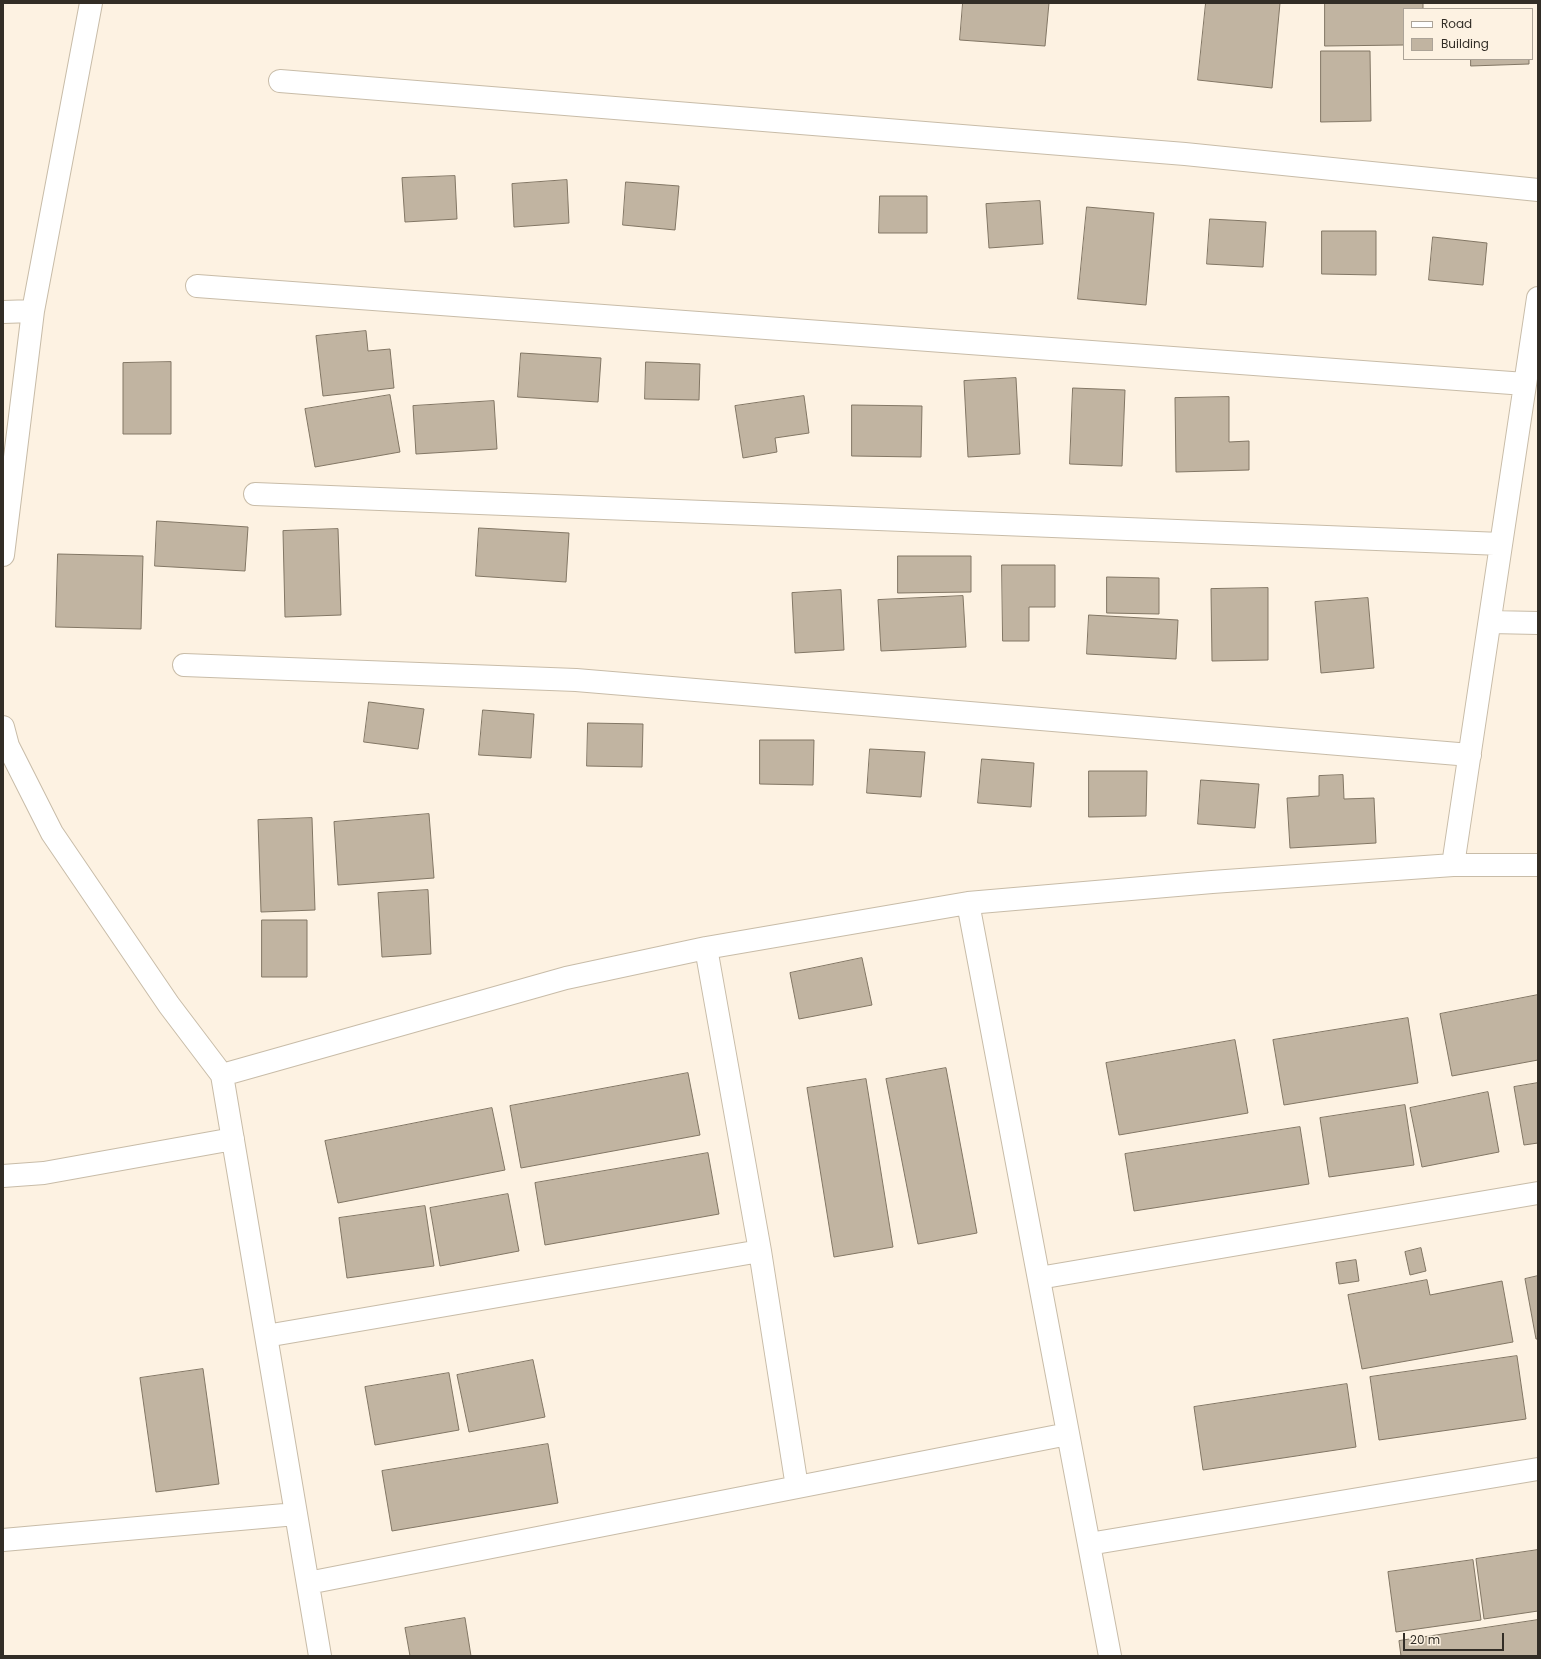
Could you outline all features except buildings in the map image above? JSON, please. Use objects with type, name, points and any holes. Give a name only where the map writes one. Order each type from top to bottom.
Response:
[{"type":"street","points":[[3,555],[33,310],[91,3]]},
{"type":"street","points":[[280,81],[1185,154],[1538,190]]},
{"type":"street","points":[[197,286],[1525,384]]},
{"type":"street","points":[[1453,865],[1538,298]]},
{"type":"street","points":[[3,312],[33,310]]},
{"type":"street","points":[[255,494],[1501,544]]},
{"type":"street","points":[[1490,622],[1538,623]]},
{"type":"street","points":[[184,665],[576,680],[1470,755]]},
{"type":"street","points":[[3,726],[8,746],[52,833],[169,1005],[222,1075],[320,1656]]},
{"type":"street","points":[[222,1075],[566,978],[706,948],[968,903],[1212,882],[1453,865],[1538,865]]},
{"type":"street","points":[[968,903],[1110,1656]]},
{"type":"street","points":[[706,948],[760,1251],[797,1487]]},
{"type":"street","points":[[3,1176],[44,1174],[233,1139]]},
{"type":"street","points":[[1039,1278],[1538,1193]]},
{"type":"street","points":[[266,1336],[760,1251]]},
{"type":"street","points":[[308,1583],[1068,1434]]},
{"type":"street","points":[[1089,1544],[1538,1469]]},
{"type":"street","points":[[3,1540],[296,1514]]}]
